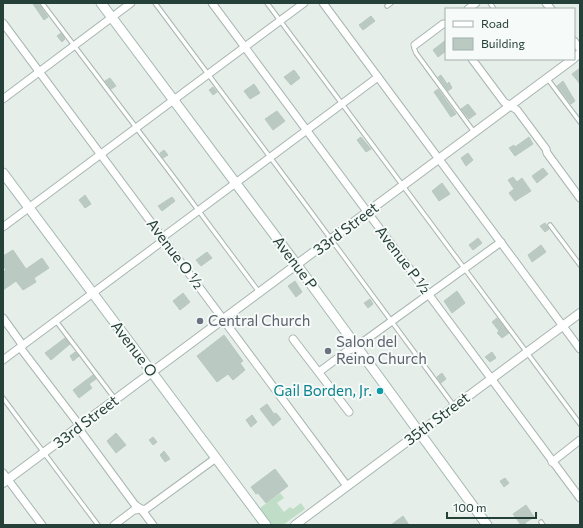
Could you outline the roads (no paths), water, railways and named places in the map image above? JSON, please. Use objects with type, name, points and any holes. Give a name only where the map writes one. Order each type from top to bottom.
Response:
[{"type":"main road","name":"Avenue P","points":[[102,3],[297,265],[487,525]]},
{"type":"main road","name":"Avenue O","points":[[3,173],[266,525]]},
{"type":"street","points":[[3,99],[131,3]]},
{"type":"street","name":"Avenue P ½","points":[[212,3],[580,498]]},
{"type":"street","points":[[3,227],[304,3]]},
{"type":"street","points":[[323,3],[580,350]]},
{"type":"street","name":"Avenue O ½","points":[[3,23],[347,486]]},
{"type":"street","points":[[415,45],[445,24]]},
{"type":"street","points":[[473,60],[504,102],[517,110],[580,198]]},
{"type":"street","name":"33rd Street","points":[[5,479],[44,453],[224,320],[570,60]]},
{"type":"street","points":[[3,360],[160,243],[162,237],[378,77]]},
{"type":"street","points":[[319,372],[501,242]]},
{"type":"street","name":"35th Street","points":[[295,525],[580,313]]},
{"type":"street","points":[[3,318],[20,341],[23,351],[80,426],[82,433],[134,506],[141,509],[153,525]]},
{"type":"street","points":[[293,339],[349,412]]},
{"type":"street","points":[[552,462],[580,440]]},
{"type":"street","points":[[114,525],[134,510],[146,509],[216,458]]},
{"type":"street","points":[[5,479],[42,525]]},
{"type":"lane","points":[[42,3],[260,293]]},
{"type":"lane","points":[[155,3],[332,239],[454,406]]},
{"type":"lane","points":[[267,3],[580,424]]},
{"type":"lane","points":[[387,6],[391,3]]},
{"type":"lane","points":[[415,45],[414,48],[416,53],[474,133]]},
{"type":"lane","points":[[547,78],[580,122]]},
{"type":"lane","points":[[550,224],[580,265]]},
{"type":"lane","points":[[56,321],[116,400]]},
{"type":"lane","points":[[3,398],[98,525]]},
{"type":"place","name":"Central Church","points":[[200,321]]},
{"type":"place","name":"Salon del Reino Church","points":[[328,351]]},
{"type":"place","name":"Gail Borden, Jr.","points":[[380,391]]}]
